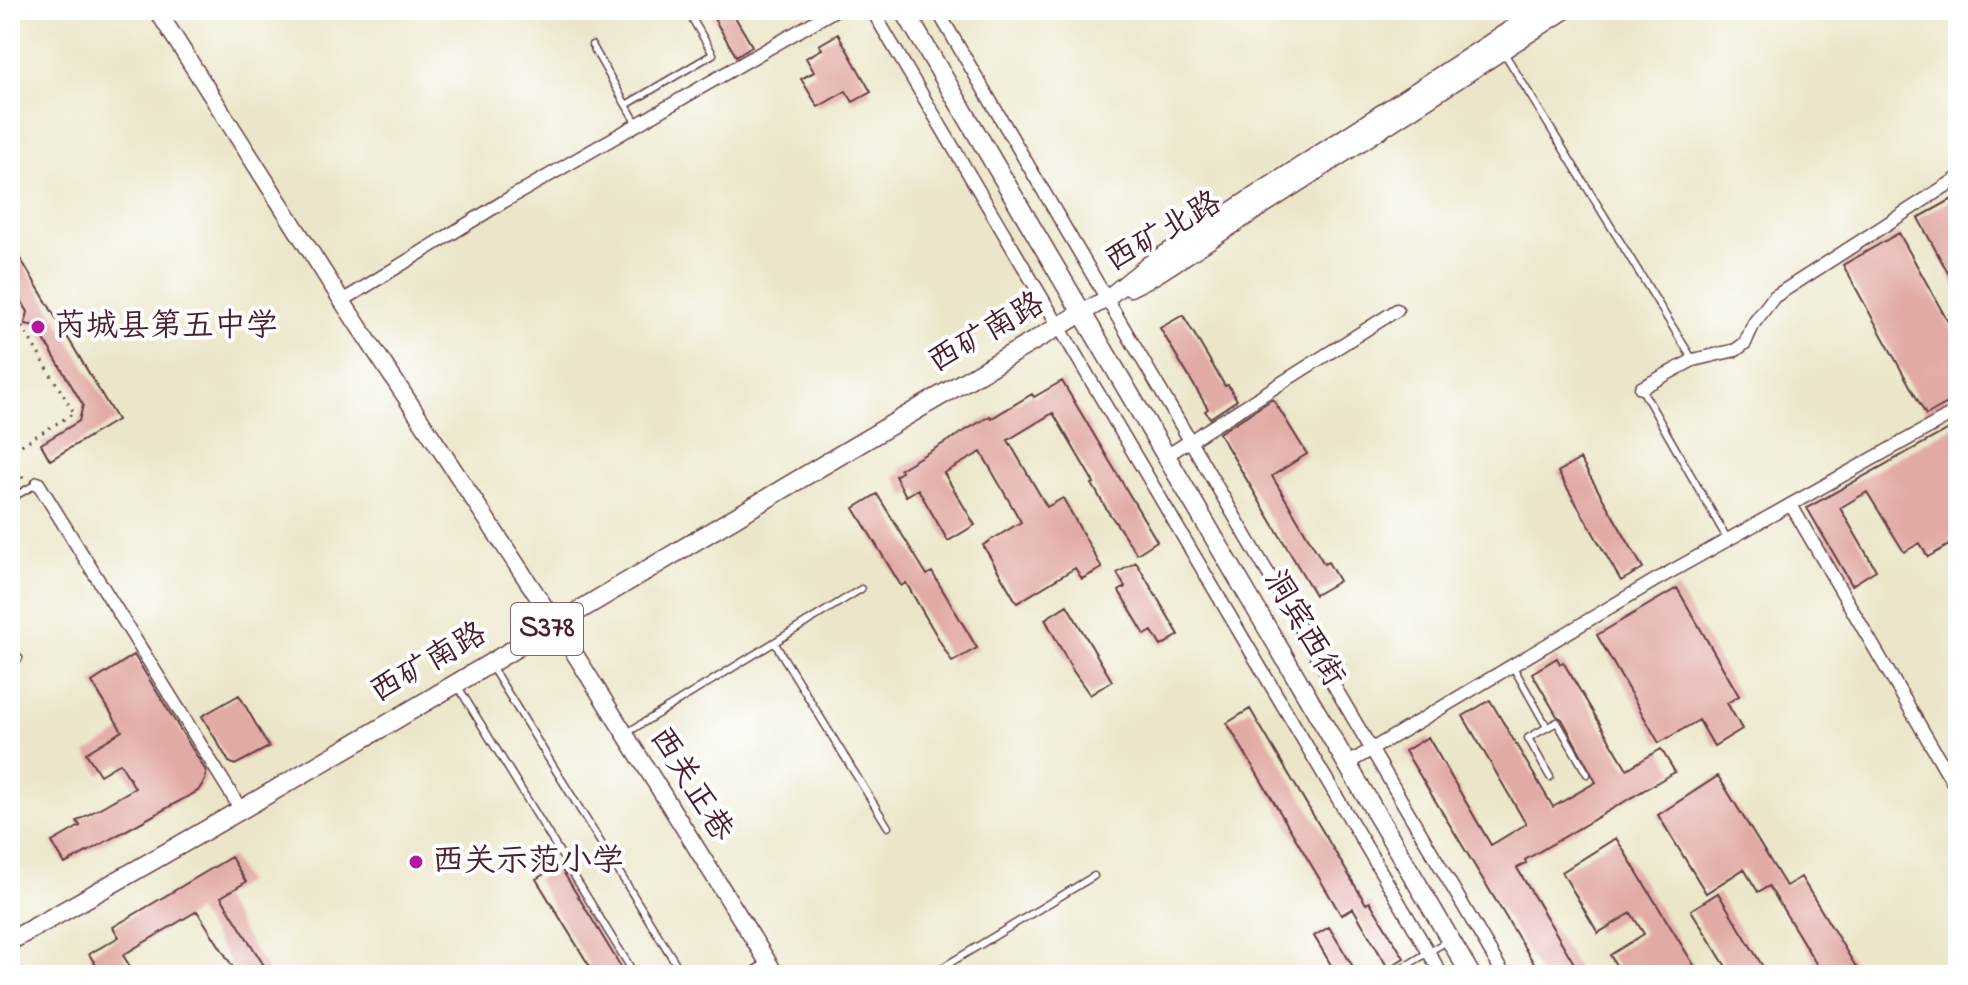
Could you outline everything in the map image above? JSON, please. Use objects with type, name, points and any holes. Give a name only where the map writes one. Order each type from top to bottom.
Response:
[{"type":"main road","name":"洞宾西街","points":[[904,10],[1471,975]]},
{"type":"main road","name":"西矿南路","points":[[10,941],[556,624],[872,434],[1082,313]]},
{"type":"street","name":"西关正巷","points":[[157,10],[342,301],[556,624],[773,970]]},
{"type":"street","points":[[342,301],[503,202],[835,10]]},
{"type":"street","points":[[872,10],[1442,975]]},
{"type":"street","points":[[937,10],[1504,975]]},
{"type":"street","name":"西矿北路","points":[[1106,299],[1149,264],[1540,10]]},
{"type":"street","name":"西矿北路","points":[[1106,299],[1156,275],[1566,10]]},
{"type":"street","points":[[1641,388],[1693,360],[1736,350],[1745,343],[1754,323],[1774,297],[1958,178]]},
{"type":"street","points":[[1082,313],[1106,299]]},
{"type":"street","points":[[1166,456],[1397,310]]},
{"type":"street","points":[[1347,764],[1728,540],[1958,411]]},
{"type":"street","points":[[33,485],[240,808]]},
{"type":"street","points":[[1791,505],[1958,791]]},
{"type":"street","points":[[752,975],[773,970]]},
{"type":"lane","points":[[626,105],[713,54],[687,10]]},
{"type":"lane","points":[[592,45],[637,124]]},
{"type":"lane","points":[[1503,51],[1693,360]]},
{"type":"lane","points":[[1641,388],[1728,540]]},
{"type":"lane","points":[[10,499],[33,485]]},
{"type":"lane","points":[[625,734],[861,589]]},
{"type":"lane","points":[[774,642],[888,827]]},
{"type":"lane","points":[[10,664],[19,658]]},
{"type":"lane","points":[[489,663],[683,975]]},
{"type":"lane","points":[[1512,665],[1547,727]]},
{"type":"lane","points":[[455,682],[635,975]]},
{"type":"lane","points":[[1550,777],[1528,738],[1557,722],[1587,774]]},
{"type":"lane","points":[[930,975],[1094,876]]},
{"type":"lane","points":[[1391,975],[1450,940]]},
{"type":"path","points":[[10,306],[74,413],[10,454],[33,485]]},
{"type":"path","points":[[10,333],[22,326]]},
{"type":"building","points":[[709,10],[731,10],[752,46],[736,56]]},
{"type":"building","points":[[838,34],[871,92],[853,102],[846,91],[818,107],[801,79],[814,72],[806,58],[822,49],[819,45]]},
{"type":"building","points":[[1958,196],[1958,291],[1918,218]]},
{"type":"building","points":[[1899,233],[1958,340],[1958,397],[1926,415],[1843,265]]},
{"type":"building","points":[[10,241],[117,420],[50,460],[41,444],[79,421],[83,405],[36,326],[25,324],[28,312],[10,282]]},
{"type":"building","points":[[1183,315],[1225,386],[1228,385],[1237,400],[1210,418],[1205,411],[1208,409],[1160,328]]},
{"type":"building","points":[[1062,381],[1157,541],[1137,554],[1107,510],[1053,413],[1008,440],[1047,507],[1063,498],[1102,568],[1082,579],[1075,568],[1017,603],[983,545],[1021,522],[981,452],[944,473],[975,525],[948,541],[918,489],[906,496],[895,476],[902,472],[900,469],[990,416],[992,418],[1032,394],[1034,397]]},
{"type":"building","points":[[1273,399],[1307,454],[1272,476],[1324,564],[1328,562],[1339,581],[1315,595],[1219,433]]},
{"type":"building","points":[[1958,424],[1958,540],[1928,557],[1920,543],[1904,552],[1867,492],[1840,508],[1876,570],[1852,585],[1807,508]]},
{"type":"building","points":[[1580,459],[1643,568],[1621,581],[1558,472]]},
{"type":"building","points":[[877,494],[927,575],[932,572],[977,648],[952,662],[906,583],[901,586],[854,508]]},
{"type":"building","points":[[1136,562],[1179,635],[1161,646],[1152,631],[1145,635],[1119,591],[1125,587],[1117,573]]},
{"type":"building","points":[[1677,588],[1739,696],[1727,703],[1742,729],[1714,746],[1699,720],[1659,743],[1597,635]]},
{"type":"building","points":[[1067,605],[1112,681],[1090,695],[1073,671],[1045,619]]},
{"type":"building","points":[[134,655],[206,771],[205,780],[198,791],[65,864],[52,842],[80,826],[77,821],[135,788],[120,763],[100,775],[86,753],[122,731],[92,682]]},
{"type":"building","points":[[1557,658],[1560,664],[1563,662],[1627,769],[1661,749],[1675,772],[1525,860],[1526,863],[1517,868],[1581,975],[1541,975],[1405,751],[1428,737],[1491,845],[1526,824],[1463,716],[1490,700],[1553,807],[1596,782],[1562,719],[1557,716],[1532,673]]},
{"type":"building","points":[[239,695],[269,747],[235,765],[229,762],[202,716]]},
{"type":"building","points":[[1250,709],[1366,904],[1370,902],[1404,958],[1388,968],[1353,908],[1341,915],[1227,723]]},
{"type":"building","points":[[1718,776],[1786,886],[1801,877],[1861,975],[1823,975],[1769,886],[1758,892],[1744,869],[1706,893],[1658,815]]},
{"type":"building","points":[[1616,838],[1700,975],[1622,975],[1610,955],[1644,934],[1631,913],[1598,933],[1562,872]]},
{"type":"building","points":[[231,857],[246,882],[221,897],[270,975],[238,975],[197,911],[123,955],[135,975],[102,975],[89,954],[119,937],[113,927]]},
{"type":"building","points":[[559,865],[626,975],[595,975],[536,879]]},
{"type":"building","points":[[1718,893],[1768,975],[1731,975],[1691,910]]},
{"type":"building","points":[[1329,927],[1358,975],[1337,975],[1314,936]]},
{"type":"place","name":"芮城县第五中学","points":[[38,327]]},
{"type":"place","name":"西关示范小学","points":[[416,862]]}]
